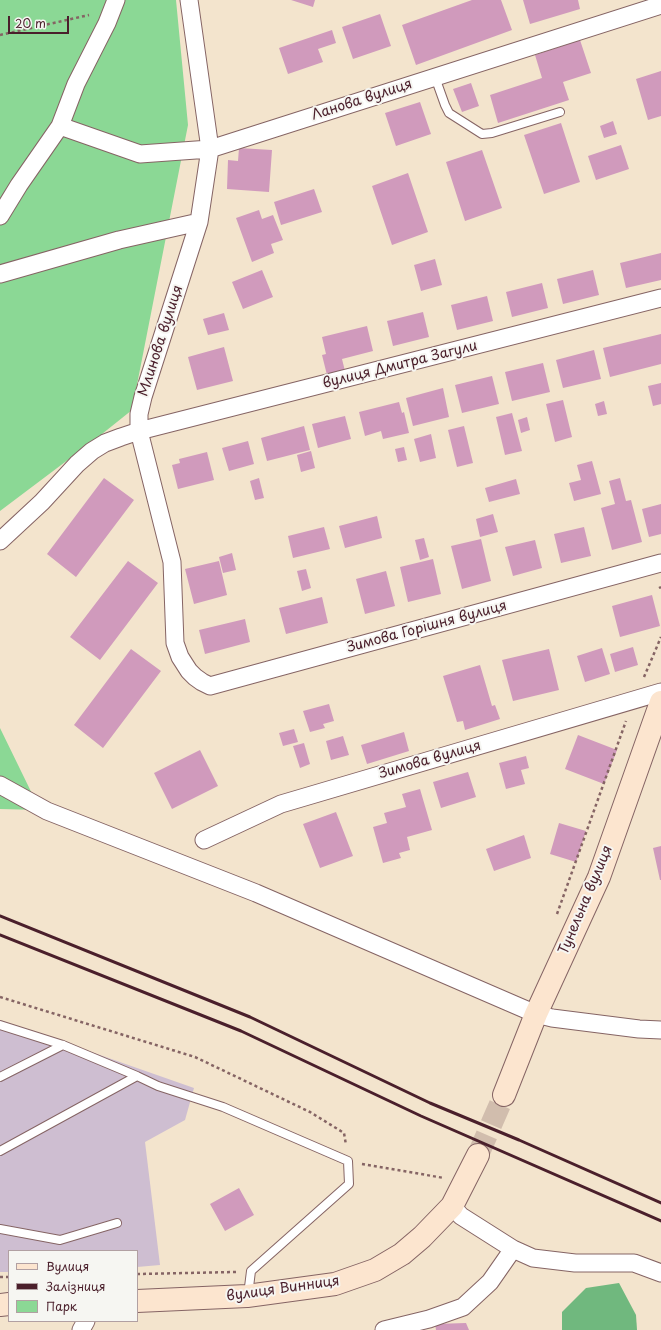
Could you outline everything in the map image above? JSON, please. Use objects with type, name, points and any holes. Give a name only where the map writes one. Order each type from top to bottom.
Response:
[{"type":"main road","name":"Тунельна вулиця","points":[[504,1095],[536,1014],[599,877],[661,702]]},
{"type":"main road","points":[[452,1206],[478,1155]]},
{"type":"main road","name":"вулиця Винниця","points":[[138,1301],[248,1296],[335,1284],[375,1270],[402,1254],[422,1237],[452,1206]]},
{"type":"street","name":"Млинова вулиця","points":[[189,0],[210,149],[199,222],[143,397],[139,414],[139,431],[172,562],[175,643],[184,664],[194,677]]},
{"type":"street","points":[[0,216],[60,126],[76,84],[107,23],[114,5]]},
{"type":"street","name":"Ланова вулиця","points":[[60,126],[140,154],[210,149],[661,5]]},
{"type":"street","points":[[0,274],[119,240],[199,222]]},
{"type":"street","name":"вулиця Дмитра Загули","points":[[139,431],[661,298]]},
{"type":"street","points":[[0,541],[42,502],[77,464],[92,451],[105,443],[139,431]]},
{"type":"street","name":"Зимова Горішня вулиця","points":[[194,677],[210,686],[661,563]]},
{"type":"street","name":"Зимова вулиця","points":[[204,840],[281,804],[661,692]]},
{"type":"street","points":[[0,785],[47,811],[256,893],[536,1014],[552,1018],[639,1029],[661,1030]]},
{"type":"street","points":[[452,1206],[461,1216],[513,1249],[533,1258],[575,1263],[634,1263],[661,1273]]},
{"type":"street","points":[[384,1330],[463,1307],[490,1282],[513,1249]]},
{"type":"lane","points":[[435,77],[449,113],[482,134],[492,133],[560,112]]},
{"type":"lane","points":[[0,1025],[62,1045],[158,1086],[223,1107],[348,1161],[349,1184],[251,1271],[248,1296]]},
{"type":"lane","points":[[0,1077],[62,1045]]},
{"type":"lane","points":[[0,1151],[137,1076]]},
{"type":"lane","points":[[0,1229],[60,1240],[117,1222]]},
{"type":"path","points":[[0,35],[114,5]]},
{"type":"path","points":[[555,918],[634,700],[661,638]]},
{"type":"path","points":[[0,997],[195,1057],[310,1112],[344,1133],[348,1161],[449,1179]]},
{"type":"path","points":[[138,1274],[251,1271]]},
{"type":"shaded area","points":[[0,1020],[194,1088],[185,1120],[145,1142],[160,1265],[138,1267],[138,1250],[8,1250],[8,1272],[0,1272]]},
{"type":"green space","points":[[0,0],[176,0],[188,125],[132,410],[0,511]]},
{"type":"green space","points":[[0,728],[40,810],[0,809]]},
{"type":"green space","points":[[619,1283],[636,1315],[637,1330],[562,1330],[562,1312],[586,1288]]},
{"type":"building","points":[[291,0],[315,0],[313,7]]},
{"type":"building","points":[[472,0],[501,0],[512,30],[416,65],[402,25]]},
{"type":"building","points":[[523,0],[578,0],[580,9],[530,24]]},
{"type":"building","points":[[380,14],[391,46],[353,59],[342,27]]},
{"type":"building","points":[[332,30],[336,43],[318,49],[323,62],[288,74],[279,48]]},
{"type":"building","points":[[580,40],[591,73],[563,82],[569,100],[498,123],[490,95],[542,78],[535,55]]},
{"type":"building","points":[[661,71],[661,116],[648,120],[636,79]]},
{"type":"building","points":[[471,83],[479,106],[462,112],[453,89]]},
{"type":"building","points":[[420,102],[431,134],[396,146],[385,113]]},
{"type":"building","points":[[613,121],[617,134],[604,138],[600,126]]},
{"type":"building","points":[[561,123],[580,182],[544,194],[524,135]]},
{"type":"building","points":[[621,145],[629,169],[596,180],[588,156]]},
{"type":"building","points":[[239,148],[272,150],[269,192],[227,189],[228,160],[238,161]]},
{"type":"building","points":[[482,150],[502,208],[465,221],[446,162]]},
{"type":"building","points":[[408,173],[428,232],[392,245],[372,186]]},
{"type":"building","points":[[314,189],[322,212],[281,225],[274,202]]},
{"type":"building","points":[[259,210],[262,219],[273,215],[283,240],[271,244],[274,253],[252,262],[236,218]]},
{"type":"building","points":[[661,253],[661,280],[626,288],[620,263]]},
{"type":"building","points":[[435,259],[442,285],[421,291],[414,265]]},
{"type":"building","points":[[262,270],[273,297],[243,309],[232,282]]},
{"type":"building","points":[[593,270],[599,295],[563,304],[557,279]]},
{"type":"building","points":[[542,283],[548,308],[512,317],[506,292]]},
{"type":"building","points":[[487,296],[493,321],[457,330],[451,305]]},
{"type":"building","points":[[423,312],[429,337],[393,346],[387,321]]},
{"type":"building","points":[[224,313],[229,330],[208,335],[203,319]]},
{"type":"building","points":[[367,326],[373,351],[342,359],[345,371],[327,375],[322,355],[326,354],[322,337]]},
{"type":"building","points":[[661,334],[661,364],[610,377],[603,348]]},
{"type":"building","points":[[224,347],[233,381],[197,390],[188,357]]},
{"type":"building","points":[[594,350],[601,379],[563,388],[556,360]]},
{"type":"building","points":[[543,363],[550,392],[512,401],[505,372]]},
{"type":"building","points":[[492,376],[499,404],[462,413],[455,385]]},
{"type":"building","points":[[661,383],[661,404],[653,406],[648,386]]},
{"type":"building","points":[[443,388],[449,417],[413,426],[406,398]]},
{"type":"building","points":[[563,400],[572,437],[555,442],[546,404]]},
{"type":"building","points":[[604,401],[607,414],[598,416],[595,404]]},
{"type":"building","points":[[399,402],[402,413],[404,412],[409,433],[383,439],[381,431],[365,436],[359,412]]},
{"type":"building","points":[[512,413],[522,451],[505,455],[496,417]]},
{"type":"building","points":[[345,416],[351,439],[318,448],[312,424]]},
{"type":"building","points":[[527,417],[530,430],[521,433],[518,420]]},
{"type":"building","points":[[304,426],[310,450],[267,461],[261,438]]},
{"type":"building","points":[[464,426],[473,463],[457,467],[448,430]]},
{"type":"building","points":[[431,434],[436,458],[420,462],[414,439]]},
{"type":"building","points":[[248,441],[254,464],[229,471],[222,448]]},
{"type":"building","points":[[404,447],[407,460],[398,462],[395,449]]},
{"type":"building","points":[[311,451],[315,468],[301,472],[297,455]]},
{"type":"building","points":[[207,452],[214,480],[178,489],[172,465],[180,463],[179,459]]},
{"type":"building","points":[[592,461],[601,494],[574,501],[569,483],[581,480],[577,465]]},
{"type":"building","points":[[104,478],[134,500],[76,577],[47,554]]},
{"type":"building","points":[[259,478],[264,498],[255,500],[250,481]]},
{"type":"building","points":[[620,478],[626,501],[631,500],[642,542],[612,550],[601,508],[615,504],[609,481]]},
{"type":"building","points":[[516,479],[520,494],[489,502],[485,488]]},
{"type":"building","points":[[661,504],[661,534],[649,537],[642,509]]},
{"type":"building","points":[[493,514],[498,532],[480,537],[476,519]]},
{"type":"building","points":[[377,516],[382,538],[345,548],[339,526]]},
{"type":"building","points":[[324,527],[330,549],[293,558],[288,536]]},
{"type":"building","points":[[584,527],[591,556],[561,563],[554,534]]},
{"type":"building","points":[[424,538],[429,557],[420,560],[415,540]]},
{"type":"building","points":[[481,539],[491,581],[462,589],[451,546]]},
{"type":"building","points":[[535,540],[542,568],[513,576],[505,547]]},
{"type":"building","points":[[232,553],[236,570],[223,573],[219,557]]},
{"type":"building","points":[[433,559],[441,594],[408,602],[400,567]]},
{"type":"building","points":[[128,561],[158,583],[100,660],[70,637]]},
{"type":"building","points":[[219,561],[227,595],[194,604],[185,569]]},
{"type":"building","points":[[306,569],[311,588],[302,591],[297,571]]},
{"type":"building","points":[[386,571],[395,606],[365,614],[356,579]]},
{"type":"building","points":[[652,595],[660,626],[620,637],[612,606]]},
{"type":"building","points":[[322,597],[328,623],[286,634],[279,608]]},
{"type":"building","points":[[245,619],[250,642],[205,654],[199,630]]},
{"type":"building","points":[[633,647],[638,665],[615,672],[610,654]]},
{"type":"building","points":[[602,648],[610,674],[585,682],[577,656]]},
{"type":"building","points":[[131,649],[161,671],[103,748],[74,725]]},
{"type":"building","points":[[549,649],[559,690],[513,701],[502,660]]},
{"type":"building","points":[[480,665],[492,706],[495,705],[500,719],[465,730],[463,721],[457,722],[443,676]]},
{"type":"building","points":[[329,704],[334,721],[323,724],[325,728],[310,732],[303,711]]},
{"type":"building","points":[[294,729],[298,742],[283,746],[279,733]]},
{"type":"building","points":[[404,732],[409,751],[367,764],[361,745]]},
{"type":"building","points":[[578,735],[617,750],[604,784],[565,769]]},
{"type":"building","points":[[343,736],[349,755],[331,760],[326,741]]},
{"type":"building","points":[[304,743],[310,764],[300,768],[293,746]]},
{"type":"building","points":[[200,750],[218,786],[172,809],[154,773]]},
{"type":"building","points":[[526,756],[529,768],[521,770],[525,784],[506,789],[499,763]]},
{"type":"building","points":[[468,772],[476,797],[441,808],[433,782]]},
{"type":"building","points":[[420,789],[432,830],[407,837],[410,850],[399,853],[401,858],[383,863],[373,827],[387,823],[384,813],[406,807],[402,794]]},
{"type":"building","points":[[336,812],[353,856],[320,868],[303,824]]},
{"type":"building","points":[[559,823],[586,831],[576,862],[550,854]]},
{"type":"building","points":[[524,835],[531,858],[494,871],[486,849]]},
{"type":"building","points":[[661,846],[661,880],[660,880],[653,848]]},
{"type":"building","points":[[239,1188],[254,1215],[225,1231],[210,1204]]},
{"type":"building","points":[[466,1323],[469,1330],[436,1330],[435,1324]]},
{"type":"tunnel","points":[[478,1155],[504,1095]]},
{"type":"railway","points":[[0,916],[250,1017],[430,1103],[519,1140],[661,1203]]},
{"type":"railway","points":[[0,935],[241,1031],[421,1116],[661,1221]]}]
